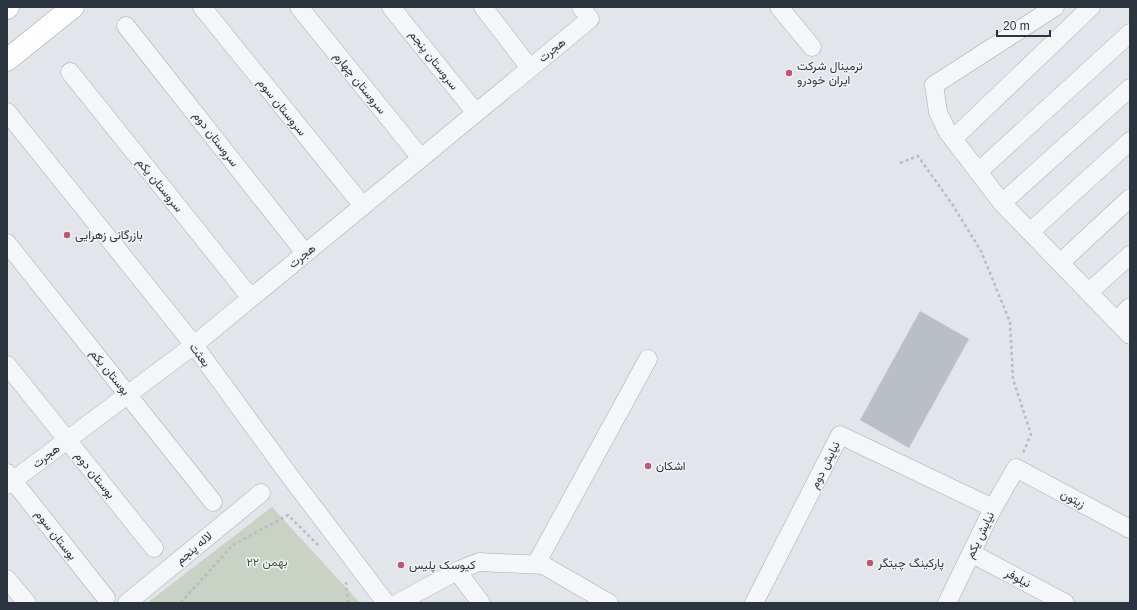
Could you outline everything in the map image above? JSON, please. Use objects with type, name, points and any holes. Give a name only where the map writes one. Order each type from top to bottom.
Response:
[{"type":"main road","points":[[7,60],[73,7]]},
{"type":"street","name":"سروستان سوم","points":[[202,7],[363,206]]},
{"type":"street","name":"سروستان چهارم","points":[[299,7],[420,158]]},
{"type":"street","name":"سروستان پنجم","points":[[391,7],[476,113]]},
{"type":"street","points":[[483,7],[530,68]]},
{"type":"street","points":[[780,7],[812,47]]},
{"type":"street","points":[[1055,7],[934,86],[938,112],[953,139],[1002,203],[1130,335]]},
{"type":"street","points":[[953,139],[1091,7]]},
{"type":"street","name":"هجرت","points":[[9,480],[67,440],[194,345],[530,68],[585,13]]},
{"type":"street","name":"سروستان دوم","points":[[126,26],[305,253]]},
{"type":"street","points":[[978,172],[1130,33]]},
{"type":"street","name":"سروستان یکم","points":[[70,72],[251,298]]},
{"type":"street","points":[[1002,203],[1130,88]]},
{"type":"street","name":"بعثت","points":[[7,112],[194,345],[286,471],[386,603]]},
{"type":"street","points":[[1030,232],[1130,141]]},
{"type":"street","points":[[1060,263],[1130,198]]},
{"type":"street","name":"بوستان یکم","points":[[7,243],[212,502]]},
{"type":"street","points":[[1089,292],[1130,255]]},
{"type":"street","points":[[1116,321],[1130,307]]},
{"type":"street","points":[[536,564],[648,359]]},
{"type":"street","name":"بوستان دوم","points":[[7,365],[154,548]]},
{"type":"street","name":"نیایش دوم","points":[[754,603],[840,435],[993,508]]},
{"type":"street","name":"نیایش یکم","points":[[947,603],[993,508],[1016,468]]},
{"type":"street","name":"زیتون","points":[[1016,468],[1130,529]]},
{"type":"street","name":"بوستان سوم","points":[[9,480],[106,598]]},
{"type":"street","name":"لاله پنجم","points":[[127,603],[261,494]]},
{"type":"street","name":"نیلوفر","points":[[971,553],[1065,603]]},
{"type":"street","points":[[398,603],[457,571],[479,562],[543,565],[609,603]]},
{"type":"street","points":[[457,571],[481,603]]},
{"type":"street","points":[[7,579],[27,603]]},
{"type":"path","points":[[900,163],[918,156],[952,204],[981,251],[1010,322],[1013,379],[1031,434],[1016,468]]},
{"type":"path","points":[[182,603],[182,601],[233,545],[288,515],[325,552]]},
{"type":"path","points":[[346,581],[348,603]]},
{"type":"green space","name":"بهمن ۲۲","points":[[272,507],[360,603],[147,603]]},
{"type":"building","points":[[920,311],[969,339],[909,448],[860,420]]},
{"type":"place","name":"ترمینال شرکت ایران خودرو","points":[[789,73]]},
{"type":"place","name":"بازرگانی زهرایی","points":[[67,235]]},
{"type":"place","name":"اشکان","points":[[648,466]]},
{"type":"place","name":"پارکینگ چیتگر","points":[[870,563]]},
{"type":"place","name":"کیوسک پلیس","points":[[401,565]]}]
